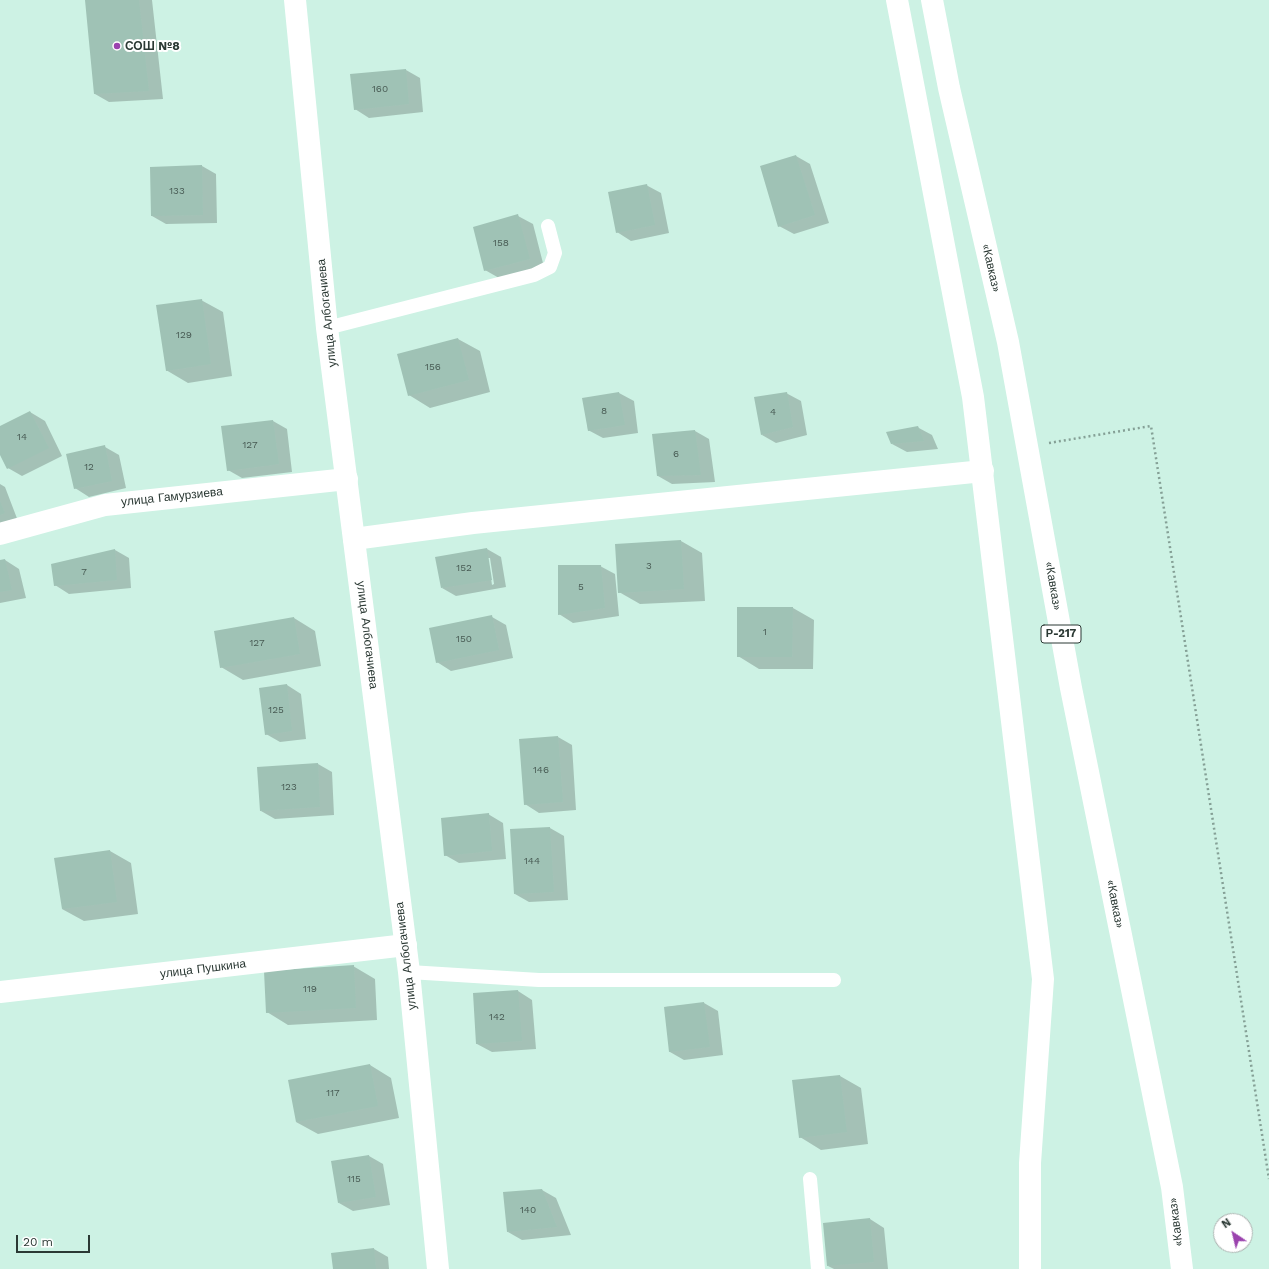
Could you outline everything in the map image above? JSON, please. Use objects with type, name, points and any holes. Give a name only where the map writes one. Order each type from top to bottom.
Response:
[{"type":"main road","name":"улица Албогачиева","points":[[296,0],[327,328],[406,945],[438,1269]]},
{"type":"main road","points":[[897,0],[973,397],[1043,979],[1030,1163],[1030,1269]]},
{"type":"main road","name":"«Кавказ»","points":[[932,0],[949,88],[1008,342],[1073,696],[1172,1187],[1182,1269]]},
{"type":"main road","points":[[354,539],[473,523],[983,472]]},
{"type":"main road","name":"улица Гамурзиева","points":[[0,534],[105,505],[347,478]]},
{"type":"main road","name":"улица Пушкина","points":[[0,992],[406,945]]},
{"type":"lane","points":[[327,328],[534,275],[550,267],[555,253],[548,226]]},
{"type":"lane","points":[[409,972],[539,980],[834,980]]},
{"type":"lane","points":[[810,1179],[818,1269]]},
{"type":"path","points":[[1027,446],[1151,426],[1269,1179]]},
{"type":"building","name":"СОШ №8","points":[[85,0],[139,0],[149,91],[94,94]]},
{"type":"building","points":[[406,69],[409,104],[354,110],[350,74]]},
{"type":"building","points":[[796,155],[815,215],[778,227],[760,166]]},
{"type":"building","points":[[202,165],[203,215],[151,216],[150,167]]},
{"type":"building","points":[[647,184],[655,225],[616,233],[608,192]]},
{"type":"building","points":[[518,214],[530,259],[484,271],[473,227]]},
{"type":"building","points":[[202,299],[211,364],[166,371],[156,305]]},
{"type":"building","points":[[458,338],[469,380],[408,396],[397,354]]},
{"type":"building","points":[[619,392],[625,425],[588,431],[582,398]]},
{"type":"building","points":[[787,392],[793,427],[761,435],[754,397]]},
{"type":"building","points":[[30,411],[49,448],[7,469],[0,455],[0,426]]},
{"type":"building","points":[[273,420],[279,464],[227,471],[221,426]]},
{"type":"building","points":[[918,426],[924,441],[891,444],[886,432]]},
{"type":"building","points":[[695,430],[701,475],[657,476],[652,434]]},
{"type":"building","points":[[105,445],[112,481],[74,489],[66,454]]},
{"type":"building","points":[[0,501],[5,513],[0,515]]},
{"type":"building","points":[[681,540],[684,589],[618,593],[615,544]]},
{"type":"building","points":[[487,548],[492,580],[441,588],[435,557]]},
{"type":"building","points":[[115,549],[117,580],[54,586],[51,564]]},
{"type":"building","points":[[5,559],[12,590],[0,592],[0,560]]},
{"type":"building","points":[[558,565],[601,565],[605,608],[558,615]]},
{"type":"building","points":[[737,607],[793,607],[792,657],[737,657]]},
{"type":"building","points":[[492,615],[499,650],[436,663],[429,628]]},
{"type":"building","points":[[294,617],[300,654],[220,668],[214,631]]},
{"type":"building","points":[[287,684],[292,731],[265,735],[259,688]]},
{"type":"building","points":[[558,736],[563,802],[524,805],[519,739]]},
{"type":"building","points":[[318,763],[320,807],[260,811],[257,767]]},
{"type":"building","points":[[489,813],[492,851],[444,856],[441,818]]},
{"type":"building","points":[[550,827],[554,892],[514,894],[510,829]]},
{"type":"building","points":[[110,850],[117,902],[62,909],[54,858]]},
{"type":"building","points":[[354,965],[356,1008],[266,1013],[264,971]]},
{"type":"building","points":[[518,990],[522,1041],[476,1044],[473,993]]},
{"type":"building","points":[[704,1002],[710,1047],[669,1052],[664,1007]]},
{"type":"building","points":[[370,1064],[378,1106],[296,1122],[288,1080]]},
{"type":"building","points":[[840,1075],[847,1132],[799,1138],[792,1080]]},
{"type":"building","points":[[369,1155],[376,1197],[338,1203],[331,1161]]},
{"type":"building","points":[[542,1189],[557,1227],[507,1232],[503,1192]]},
{"type":"building","points":[[870,1218],[874,1262],[827,1266],[823,1223]]},
{"type":"building","points":[[374,1248],[376,1269],[333,1269],[331,1253]]},
{"type":"place","name":"СОШ №8","points":[[117,46]]}]
